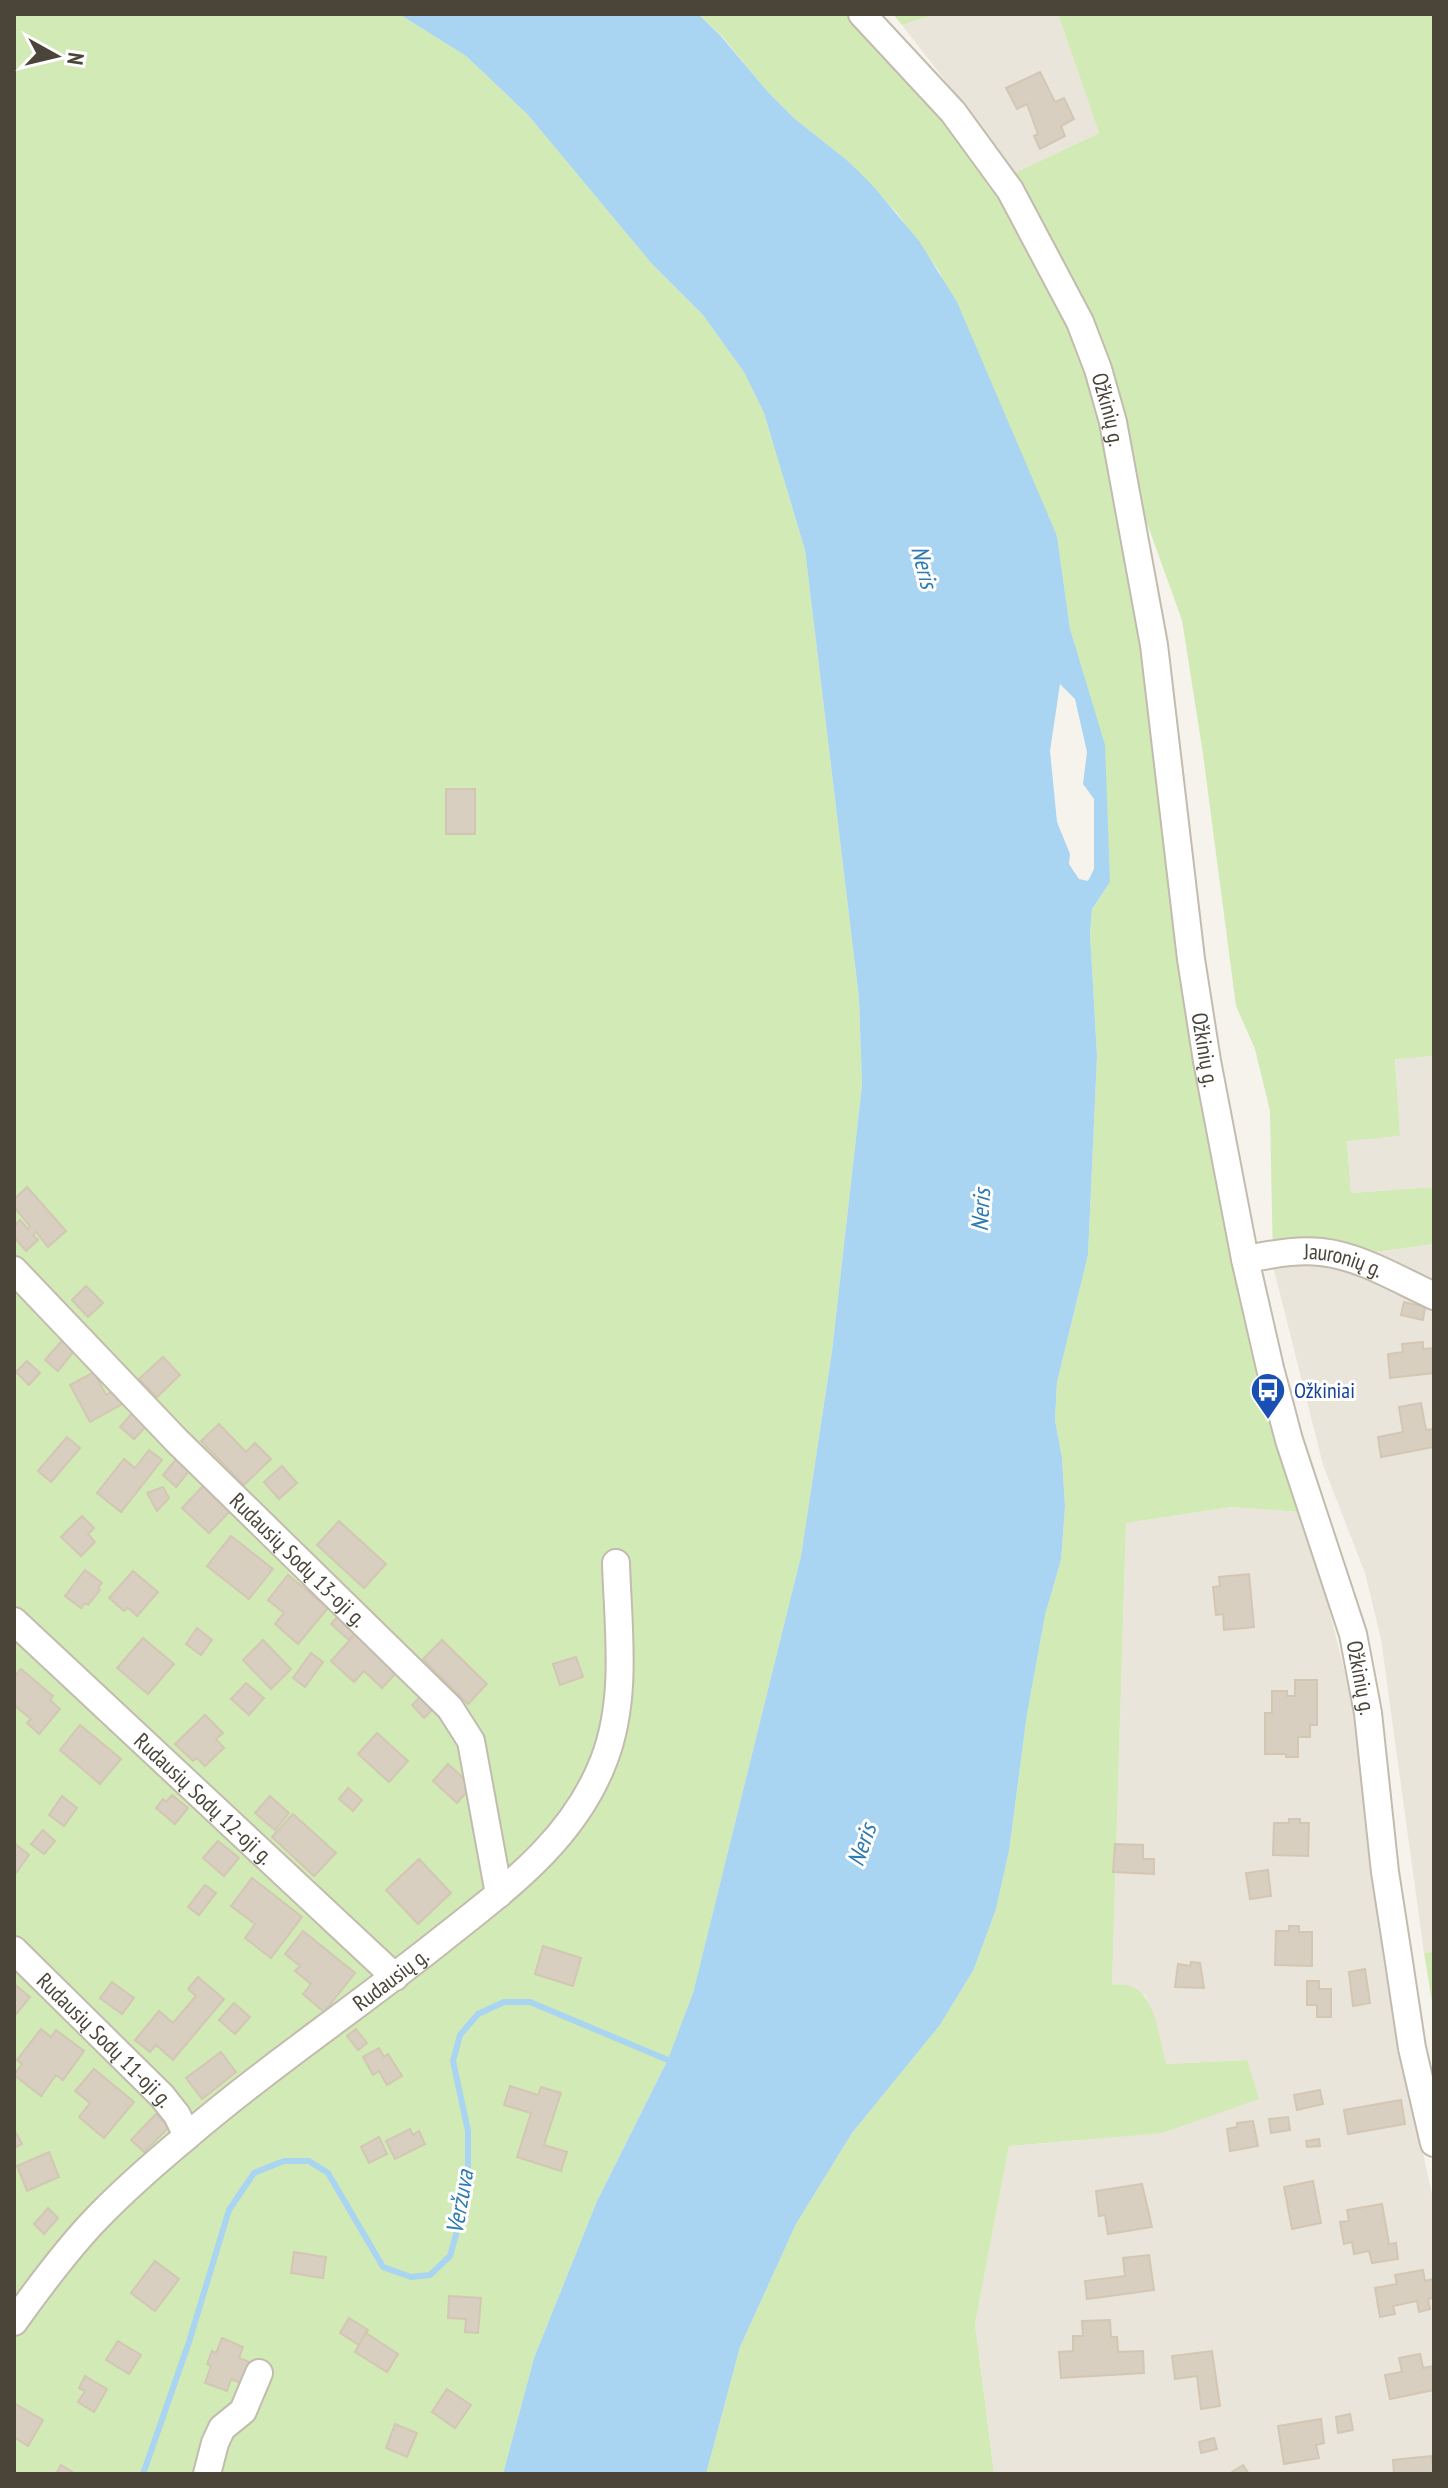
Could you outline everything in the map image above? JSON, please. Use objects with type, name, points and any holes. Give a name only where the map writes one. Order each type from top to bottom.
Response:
[{"type":"street","name":"Ožkinių g.","points":[[862,14],[953,112],[1010,190],[1074,310],[1098,369],[1121,459],[1154,645],[1191,959],[1207,1061],[1245,1259],[1289,1440],[1353,1634],[1368,1713],[1385,1872],[1412,2048],[1434,2143]]},
{"type":"street","name":"Jauronių g.","points":[[1245,1259],[1281,1253],[1322,1252],[1357,1262],[1434,1296]]},
{"type":"street","name":"Rudausių Sodų 13-oji g.","points":[[14,1270],[177,1441],[450,1708],[471,1741],[499,1894]]},
{"type":"street","name":"Rudausių g.","points":[[19,2304],[96,2219],[187,2136],[395,1977],[499,1894],[556,1842],[578,1812],[604,1761],[614,1724],[620,1676],[616,1563]]},
{"type":"street","name":"Rudausių Sodų 12-oji g.","points":[[14,1621],[395,1977]]},
{"type":"street","name":"Rudausių Sodų 11-oji g.","points":[[14,1950],[162,2096],[177,2115],[187,2136]]},
{"type":"street","points":[[207,2474],[222,2428],[243,2411],[259,2373]]},
{"type":"shaded area","points":[[936,14],[1058,14],[1099,133],[1013,174],[902,25]]},
{"type":"shaded area","points":[[1434,1056],[1434,1187],[1351,1193],[1347,1140],[1400,1136],[1395,1058]]},
{"type":"shaded area","points":[[1434,1244],[1434,1951],[1424,1953],[1381,1639],[1365,1573],[1323,1465],[1273,1266]]},
{"type":"shaded area","points":[[1231,1507],[1300,1512],[1319,1569],[1353,1705],[1377,1897],[1404,2064],[1434,2204],[1434,2474],[994,2474],[975,2324],[1009,2146],[1082,2140],[1247,2060],[1165,2064],[1151,2007],[1145,1995],[1112,1986],[1126,1523]]},
{"type":"green space","points":[[14,14],[399,14],[466,56],[528,115],[652,264],[703,315],[744,372],[764,413],[805,550],[859,998],[862,1085],[832,1351],[801,1556],[693,1993],[668,2059],[597,2201],[534,2358],[503,2474],[14,2474]]},
{"type":"green space","points":[[698,14],[847,14],[953,132],[1019,227],[1073,334],[1112,472],[1136,614],[1189,1020],[1225,1229],[1260,1391],[1300,1512],[1231,1507],[1126,1523],[1112,1985],[1127,1985],[1146,1998],[1157,2023],[1166,2064],[1247,2060],[1259,2099],[1162,2133],[1009,2146],[975,2324],[994,2474],[706,2474],[740,2347],[796,2224],[852,2133],[940,2025],[974,1969],[996,1909],[1009,1851],[1027,1714],[1045,1615],[1061,1560],[1065,1507],[1062,1458],[1055,1420],[1057,1382],[1088,1255],[1097,1056],[1090,933],[1092,909],[1110,882],[1083,679],[1070,629],[1057,536],[939,271],[897,213],[848,161],[795,119],[768,92],[721,35]]},
{"type":"green space","points":[[893,14],[936,14],[902,25]]},
{"type":"green space","points":[[1058,14],[1434,14],[1434,1056],[1395,1059],[1400,1136],[1347,1141],[1351,1193],[1434,1187],[1434,1244],[1273,1266],[1270,1111],[1255,1049],[1236,1006],[1182,620],[1144,515],[1126,427],[1013,174],[1099,133]]},
{"type":"green space","points":[[1434,1951],[1434,2014],[1424,1953]]},
{"type":"water","name":"Neris","points":[[399,14],[698,14],[795,119],[848,161],[874,187],[919,241],[957,302],[1057,536],[1070,629],[1105,745],[1110,882],[1092,909],[1090,933],[1097,1056],[1088,1255],[1057,1382],[1055,1420],[1062,1458],[1065,1507],[1061,1560],[1045,1615],[1027,1714],[1009,1851],[996,1909],[974,1969],[940,2025],[852,2133],[796,2224],[740,2347],[706,2474],[503,2474],[534,2358],[597,2201],[668,2059],[693,1993],[801,1556],[832,1351],[862,1085],[859,998],[805,550],[764,413],[744,372],[703,315],[652,264],[528,115],[466,56]],"holes":[[[1060,684],[1075,699],[1087,752],[1083,784],[1094,799],[1094,869],[1088,881],[1079,879],[1069,864],[1070,854],[1057,822],[1050,751]]]},
{"type":"building","points":[[1040,72],[1055,102],[1064,98],[1074,119],[1061,126],[1065,136],[1040,149],[1027,104],[1017,109],[1006,88]]},
{"type":"building","points":[[446,789],[475,789],[475,834],[446,834]]},
{"type":"building","points":[[27,1187],[66,1231],[48,1247],[36,1232],[33,1235],[38,1240],[26,1251],[14,1237],[14,1226],[20,1220],[28,1229],[30,1226],[14,1207],[14,1199]]},
{"type":"building","points":[[86,1286],[103,1303],[88,1317],[72,1300]]},
{"type":"building","points":[[1404,1302],[1425,1307],[1423,1320],[1401,1315]]},
{"type":"building","points":[[67,1335],[79,1345],[58,1371],[45,1360]]},
{"type":"building","points":[[1423,1342],[1423,1349],[1434,1348],[1434,1373],[1390,1378],[1388,1354],[1403,1352],[1402,1344]]},
{"type":"building","points":[[163,1357],[180,1375],[157,1397],[139,1379]]},
{"type":"building","points":[[27,1361],[40,1373],[29,1385],[16,1372]]},
{"type":"building","points":[[94,1372],[106,1395],[115,1390],[122,1404],[90,1422],[70,1385]]},
{"type":"building","points":[[1421,1403],[1426,1430],[1434,1429],[1434,1447],[1381,1457],[1378,1437],[1403,1432],[1399,1407]]},
{"type":"building","points":[[135,1410],[150,1422],[134,1439],[120,1427]]},
{"type":"building","points":[[219,1424],[246,1452],[255,1443],[271,1459],[244,1485],[201,1441]]},
{"type":"building","points":[[67,1437],[80,1448],[51,1482],[38,1471]]},
{"type":"building","points":[[149,1450],[162,1460],[121,1512],[97,1493],[124,1459],[135,1468]]},
{"type":"building","points":[[177,1458],[190,1470],[176,1487],[163,1475]]},
{"type":"building","points":[[282,1466],[297,1483],[279,1499],[264,1482]]},
{"type":"building","points":[[205,1484],[232,1509],[209,1533],[182,1508]]},
{"type":"building","points":[[163,1487],[169,1498],[157,1511],[147,1493]]},
{"type":"building","points":[[82,1516],[94,1528],[88,1534],[95,1542],[81,1556],[61,1537]]},
{"type":"building","points":[[339,1521],[386,1564],[364,1588],[317,1545]]},
{"type":"building","points":[[231,1536],[273,1569],[249,1599],[207,1566]]},
{"type":"building","points":[[85,1570],[102,1583],[88,1605],[85,1603],[81,1608],[65,1596]]},
{"type":"building","points":[[133,1571],[158,1592],[137,1616],[128,1608],[124,1611],[109,1598]]},
{"type":"building","points":[[1249,1574],[1254,1627],[1224,1630],[1223,1614],[1216,1615],[1213,1587],[1220,1586],[1219,1577]]},
{"type":"building","points":[[288,1575],[328,1608],[298,1644],[275,1624],[284,1613],[268,1600]]},
{"type":"building","points":[[341,1613],[358,1629],[349,1640],[331,1624]]},
{"type":"building","points":[[197,1628],[212,1640],[201,1655],[186,1644]]},
{"type":"building","points":[[359,1630],[400,1669],[382,1688],[364,1671],[354,1682],[331,1661]]},
{"type":"building","points":[[143,1638],[174,1664],[148,1694],[117,1668]]},
{"type":"building","points":[[263,1640],[291,1669],[271,1689],[243,1660]]},
{"type":"building","points":[[442,1640],[487,1684],[468,1704],[423,1659]]},
{"type":"building","points":[[311,1653],[323,1662],[305,1687],[293,1678]]},
{"type":"building","points":[[576,1657],[583,1677],[560,1685],[553,1664]]},
{"type":"building","points":[[21,1669],[53,1696],[50,1700],[60,1709],[39,1734],[27,1723],[31,1719],[14,1705],[14,1677]]},
{"type":"building","points":[[1295,1680],[1317,1680],[1317,1725],[1310,1725],[1310,1737],[1298,1737],[1298,1757],[1265,1754],[1265,1713],[1272,1713],[1272,1691],[1287,1691],[1287,1696],[1295,1696]]},
{"type":"building","points":[[246,1683],[264,1698],[249,1715],[231,1699]]},
{"type":"building","points":[[424,1693],[436,1706],[424,1718],[412,1705]]},
{"type":"building","points":[[205,1715],[223,1733],[216,1739],[224,1748],[205,1766],[197,1758],[193,1761],[175,1744]]},
{"type":"building","points":[[80,1725],[121,1759],[100,1784],[60,1750]]},
{"type":"building","points":[[377,1733],[408,1761],[389,1782],[358,1754]]},
{"type":"building","points":[[448,1764],[472,1786],[457,1803],[433,1781]]},
{"type":"building","points":[[348,1788],[362,1800],[353,1811],[339,1799]]},
{"type":"building","points":[[172,1795],[188,1808],[175,1824],[156,1808],[163,1799],[166,1802]]},
{"type":"building","points":[[62,1796],[77,1808],[64,1826],[49,1815]]},
{"type":"building","points":[[270,1796],[289,1813],[275,1830],[255,1813]]},
{"type":"building","points":[[293,1814],[336,1853],[314,1876],[272,1837]]},
{"type":"building","points":[[1289,1819],[1309,1823],[1308,1856],[1273,1855],[1274,1823],[1289,1823]]},
{"type":"building","points":[[43,1830],[55,1841],[44,1854],[31,1844]]},
{"type":"building","points":[[218,1841],[239,1858],[224,1876],[203,1858]]},
{"type":"building","points":[[14,1843],[29,1855],[16,1873],[14,1871]]},
{"type":"building","points":[[1115,1844],[1143,1845],[1143,1859],[1154,1859],[1154,1874],[1113,1872]]},
{"type":"building","points":[[419,1859],[451,1893],[418,1924],[386,1890]]},
{"type":"building","points":[[1268,1870],[1271,1896],[1250,1899],[1246,1873]]},
{"type":"building","points":[[252,1878],[302,1917],[271,1958],[245,1938],[255,1924],[231,1906]]},
{"type":"building","points":[[205,1885],[216,1893],[199,1915],[188,1907]]},
{"type":"building","points":[[1289,1926],[1299,1926],[1299,1932],[1312,1932],[1312,1966],[1275,1965],[1276,1931],[1289,1931]]},
{"type":"building","points":[[303,1931],[355,1973],[324,2012],[303,1994],[311,1984],[295,1971],[300,1966],[285,1954]]},
{"type":"building","points":[[543,1946],[581,1958],[573,1986],[535,1974]]},
{"type":"building","points":[[1191,1962],[1200,1963],[1204,1988],[1175,1987],[1178,1964],[1190,1966]]},
{"type":"building","points":[[1365,1969],[1370,2003],[1353,2006],[1349,1972]]},
{"type":"building","points":[[198,1977],[224,1999],[173,2060],[156,2045],[150,2052],[135,2040],[159,2011],[173,2023],[196,1996],[188,1989]]},
{"type":"building","points":[[1307,1981],[1319,1981],[1319,1989],[1331,1989],[1331,2017],[1317,2017],[1317,2005],[1307,2005]]},
{"type":"building","points":[[112,1982],[134,1998],[122,2014],[100,1998]]},
{"type":"building","points":[[14,1984],[30,1997],[14,2017]]},
{"type":"building","points":[[234,2003],[250,2017],[235,2034],[219,2020]]},
{"type":"building","points":[[41,2029],[51,2037],[56,2030],[84,2051],[63,2080],[56,2075],[41,2096],[14,2075],[22,2064],[17,2060]]},
{"type":"building","points":[[356,2029],[367,2043],[358,2050],[347,2036]]},
{"type":"building","points":[[379,2048],[384,2057],[388,2054],[402,2076],[387,2085],[379,2071],[373,2075],[363,2057]]},
{"type":"building","points":[[221,2052],[236,2072],[202,2099],[186,2078]]},
{"type":"building","points":[[94,2069],[134,2102],[104,2138],[79,2117],[90,2103],[75,2091]]},
{"type":"building","points":[[510,2086],[538,2095],[541,2087],[561,2093],[544,2145],[567,2152],[561,2171],[517,2157],[531,2113],[504,2105]]},
{"type":"building","points":[[1320,2090],[1323,2104],[1297,2110],[1294,2095]]},
{"type":"building","points":[[1401,2100],[1405,2124],[1348,2134],[1344,2110]]},
{"type":"building","points":[[156,2114],[169,2127],[144,2152],[131,2140]]},
{"type":"building","points":[[1288,2117],[1290,2130],[1271,2133],[1269,2119]]},
{"type":"building","points":[[1253,2121],[1258,2146],[1230,2151],[1227,2129],[1237,2127],[1237,2123]]},
{"type":"building","points":[[14,2129],[22,2144],[14,2148]]},
{"type":"building","points":[[410,2129],[413,2135],[419,2131],[425,2144],[395,2159],[386,2141]]},
{"type":"building","points":[[379,2137],[387,2154],[369,2163],[361,2147]]},
{"type":"building","points":[[1319,2139],[1320,2146],[1307,2147],[1306,2141]]},
{"type":"building","points":[[49,2152],[59,2177],[27,2191],[17,2166]]},
{"type":"building","points":[[1313,2181],[1321,2223],[1292,2229],[1284,2187]]},
{"type":"building","points":[[1142,2184],[1152,2227],[1108,2234],[1105,2215],[1099,2216],[1096,2191]]},
{"type":"building","points":[[1382,2204],[1389,2244],[1396,2243],[1398,2259],[1372,2263],[1369,2251],[1354,2254],[1352,2242],[1344,2244],[1340,2222],[1349,2221],[1347,2210]]},
{"type":"building","points":[[48,2208],[58,2218],[44,2234],[34,2224]]},
{"type":"building","points":[[294,2252],[326,2257],[323,2278],[291,2273]]},
{"type":"building","points":[[1149,2255],[1154,2290],[1087,2299],[1085,2281],[1125,2276],[1123,2258]]},
{"type":"building","points":[[155,2261],[179,2279],[155,2311],[131,2293]]},
{"type":"building","points":[[1423,2270],[1425,2281],[1433,2279],[1434,2298],[1428,2299],[1430,2309],[1419,2312],[1417,2301],[1393,2306],[1395,2314],[1380,2317],[1375,2288],[1397,2284],[1395,2275]]},
{"type":"building","points":[[449,2296],[481,2298],[478,2333],[465,2332],[466,2319],[448,2318]]},
{"type":"building","points":[[349,2318],[368,2330],[359,2345],[340,2333]]},
{"type":"building","points":[[1110,2320],[1111,2337],[1117,2337],[1118,2352],[1143,2351],[1144,2373],[1061,2378],[1059,2352],[1073,2351],[1073,2336],[1083,2336],[1082,2321]]},
{"type":"building","points":[[366,2333],[398,2354],[387,2372],[355,2352]]},
{"type":"building","points":[[222,2338],[243,2347],[239,2358],[252,2363],[245,2385],[231,2379],[227,2391],[205,2383],[211,2366],[207,2364]]},
{"type":"building","points":[[118,2341],[141,2355],[129,2374],[106,2360]]},
{"type":"building","points":[[1212,2351],[1220,2406],[1201,2409],[1197,2376],[1175,2379],[1172,2356]]},
{"type":"building","points":[[1420,2354],[1423,2368],[1434,2366],[1434,2390],[1390,2399],[1385,2375],[1402,2372],[1399,2358]]},
{"type":"building","points":[[85,2376],[107,2389],[94,2412],[78,2402],[85,2391],[79,2388]]},
{"type":"building","points":[[447,2389],[471,2405],[455,2428],[432,2412]]},
{"type":"building","points":[[14,2403],[43,2420],[28,2446],[14,2437]]},
{"type":"building","points":[[1350,2414],[1353,2430],[1338,2433],[1336,2417]]},
{"type":"building","points":[[1321,2419],[1324,2443],[1316,2445],[1319,2458],[1284,2464],[1278,2426]]},
{"type":"building","points":[[395,2424],[417,2433],[407,2457],[386,2448]]},
{"type":"building","points":[[1214,2438],[1217,2449],[1201,2453],[1199,2442]]},
{"type":"building","points":[[1431,2456],[1434,2474],[1394,2474],[1393,2460]]},
{"type":"building","points":[[61,2465],[76,2474],[56,2474]]},
{"type":"building","points":[[1243,2465],[1249,2474],[1229,2474]]},
{"type":"waterway","name":"Veržuva","points":[[143,2474],[189,2342],[229,2210],[254,2173],[284,2161],[309,2161],[328,2173],[383,2267],[411,2277],[430,2275],[450,2256],[461,2217],[468,2175],[468,2131],[453,2061],[460,2035],[478,2014],[504,2002],[530,2002],[675,2063]]},
{"type":"place","name":"Ožkiniai","points":[[1268,1421]]}]
